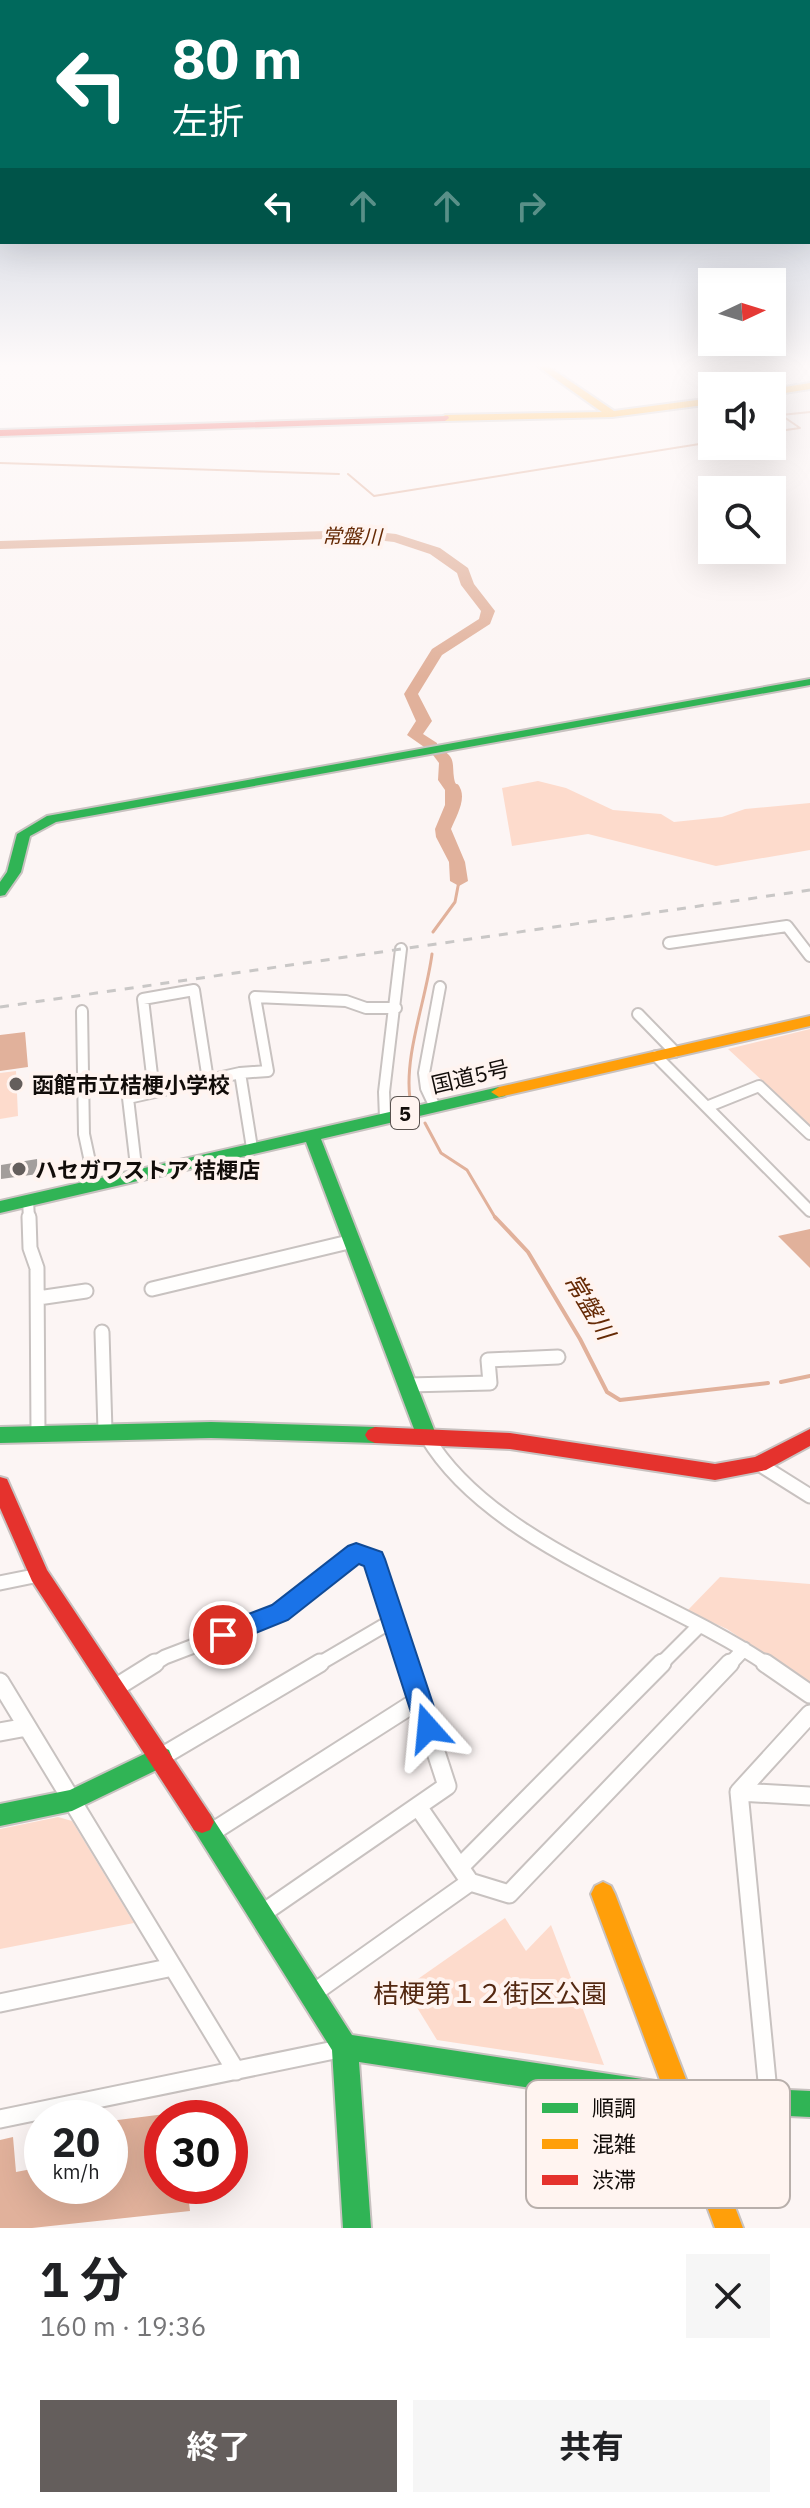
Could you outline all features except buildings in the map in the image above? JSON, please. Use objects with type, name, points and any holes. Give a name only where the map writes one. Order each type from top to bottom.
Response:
[{"type":"main road","points":[[0,892],[10,884],[16,873],[24,834],[52,819],[810,682]]},
{"type":"main road","name":"国道5号","points":[[0,1207],[810,1021]]},
{"type":"main road","points":[[311,1134],[427,1437]]},
{"type":"main road","points":[[0,1435],[211,1430],[427,1437],[551,1446],[694,1472],[735,1471],[759,1464],[810,1437]]},
{"type":"main road","points":[[0,1485],[39,1575],[161,1757],[345,2047],[357,2228]]},
{"type":"main road","points":[[0,1815],[72,1800],[161,1757]]},
{"type":"main road","points":[[603,1894],[675,2080]]},
{"type":"main road","points":[[345,2047],[563,2080]]},
{"type":"main road","points":[[790,2103],[810,2104]]},
{"type":"main road","points":[[722,2208],[729,2228]]},
{"type":"street","points":[[669,943],[787,926],[810,956]]},
{"type":"street","points":[[385,1118],[384,1092],[401,949]]},
{"type":"street","points":[[435,1107],[424,1086],[422,1073],[432,1039],[440,987]]},
{"type":"street","points":[[154,1092],[143,999],[194,990],[208,1080]]},
{"type":"street","points":[[137,1175],[128,1098],[240,1073],[268,1071],[255,997],[346,1001],[366,1008],[396,1008]]},
{"type":"street","points":[[82,1011],[84,1134],[95,1185]]},
{"type":"street","points":[[638,1014],[675,1052]]},
{"type":"street","points":[[656,1056],[810,1211]]},
{"type":"street","points":[[240,1073],[252,1148]]},
{"type":"street","points":[[709,1106],[759,1086],[810,1134]]},
{"type":"street","points":[[28,1200],[30,1248],[37,1268],[38,1434]]},
{"type":"street","points":[[152,1289],[353,1241]]},
{"type":"street","points":[[38,1298],[86,1291]]},
{"type":"street","points":[[102,1332],[105,1431]]},
{"type":"street","points":[[408,1385],[490,1383],[488,1360],[558,1357]]},
{"type":"street","points":[[427,1437],[439,1457],[504,1518],[613,1582],[744,1649],[810,1694]]},
{"type":"street","points":[[759,1464],[810,1496]]},
{"type":"street","points":[[115,1688],[165,1657],[280,1613],[356,1553],[374,1559],[447,1786],[260,1915]]},
{"type":"street","points":[[0,1583],[39,1575]]},
{"type":"street","points":[[161,1757],[392,1621]]},
{"type":"street","points":[[462,1865],[699,1626]]},
{"type":"street","points":[[311,1995],[470,1882],[486,1883],[504,1895],[509,1894],[744,1649]]},
{"type":"street","points":[[0,1682],[236,2071]]},
{"type":"street","points":[[209,1834],[419,1700]]},
{"type":"street","points":[[767,2080],[739,1792],[810,1714]]},
{"type":"street","points":[[0,1732],[27,1727]]},
{"type":"street","points":[[739,1792],[810,1796]]},
{"type":"street","points":[[419,1808],[462,1865],[470,1882]]},
{"type":"street","points":[[0,2003],[173,1967]]},
{"type":"street","points":[[0,2119],[345,2047]]},
{"type":"green space","points":[[538,781],[566,788],[613,810],[661,814],[674,822],[722,817],[745,809],[810,803],[810,850],[716,866],[588,834],[512,846],[502,788]]},
{"type":"green space","points":[[810,1029],[810,1125],[728,1049]]},
{"type":"green space","points":[[16,1071],[18,1116],[0,1119],[0,1073]]},
{"type":"green space","points":[[720,1577],[810,1584],[810,1685],[727,1629],[687,1611]]},
{"type":"green space","points":[[58,1817],[72,1821],[134,1923],[0,1949],[0,1829]]},
{"type":"green space","name":"桔梗第１２街区公園","points":[[505,1918],[526,1951],[551,1925],[604,2065],[437,2040],[405,1988]]},
{"type":"shaded area","points":[[25,1032],[28,1067],[0,1071],[0,1035]]},
{"type":"shaded area","points":[[810,1229],[810,1268],[778,1236]]},
{"type":"shaded area","points":[[144,2117],[144,2204],[189,2204],[190,2211],[32,2228],[0,2228],[0,2140],[13,2137],[16,2172],[24,2170],[24,2204],[128,2204],[128,2119]]},
{"type":"waterway","points":[[184,469],[339,474]]},
{"type":"waterway","points":[[348,474],[374,496],[543,469]]},
{"type":"waterway","name":"常盤川","points":[[0,545],[358,534],[396,538],[435,551],[463,571],[468,585],[488,611],[485,621],[437,652],[411,694],[424,721],[415,735],[432,746]]},
{"type":"waterway","name":"常盤川","points":[[441,755],[447,763],[446,780],[453,790],[453,805],[443,829],[444,837],[457,862],[459,881]]},
{"type":"waterway","name":"常盤川","points":[[433,932],[455,902],[459,881]]},
{"type":"waterway","name":"常盤川","points":[[410,1099],[410,1064],[432,954]]},
{"type":"waterway","name":"常盤川","points":[[425,1123],[441,1153],[467,1170],[496,1219]]},
{"type":"waterway","name":"常盤川","points":[[495,1217],[528,1252],[580,1339],[607,1392],[620,1400],[768,1383]]},
{"type":"waterway","name":"常盤川","points":[[781,1382],[810,1376]]},
{"type":"railway","points":[[0,1007],[810,890]]},
{"type":"traffic: fast","points":[[0,892],[14,872],[24,834],[52,819],[810,682]]},
{"type":"traffic: fast","points":[[0,1207],[499,1092]]},
{"type":"traffic: fast","points":[[311,1134],[427,1437]]},
{"type":"traffic: fast","points":[[0,1435],[211,1430],[375,1435]]},
{"type":"traffic: fast","points":[[0,1815],[72,1800],[161,1757]]},
{"type":"traffic: fast","points":[[202,1822],[345,2047],[357,2228]]},
{"type":"traffic: fast","points":[[345,2047],[563,2080]]},
{"type":"traffic: fast","points":[[790,2103],[810,2104]]},
{"type":"traffic: slow","points":[[499,1092],[810,1021]]},
{"type":"traffic: slow","points":[[603,1894],[673,2080]]},
{"type":"traffic: slow","points":[[721,2208],[729,2228]]},
{"type":"traffic: jam","points":[[375,1435],[510,1441],[715,1472],[759,1464],[810,1437]]},
{"type":"traffic: jam","points":[[0,1485],[39,1575],[202,1822]]},
{"type":"place","name":"函館市立桔梗小学校","points":[[16,1084]]},
{"type":"place","name":"ハセガワストア 桔梗店","points":[[19,1169]]},
{"type":"route","points":[[223,1635],[280,1613],[356,1553],[374,1559],[428,1728]]}]
